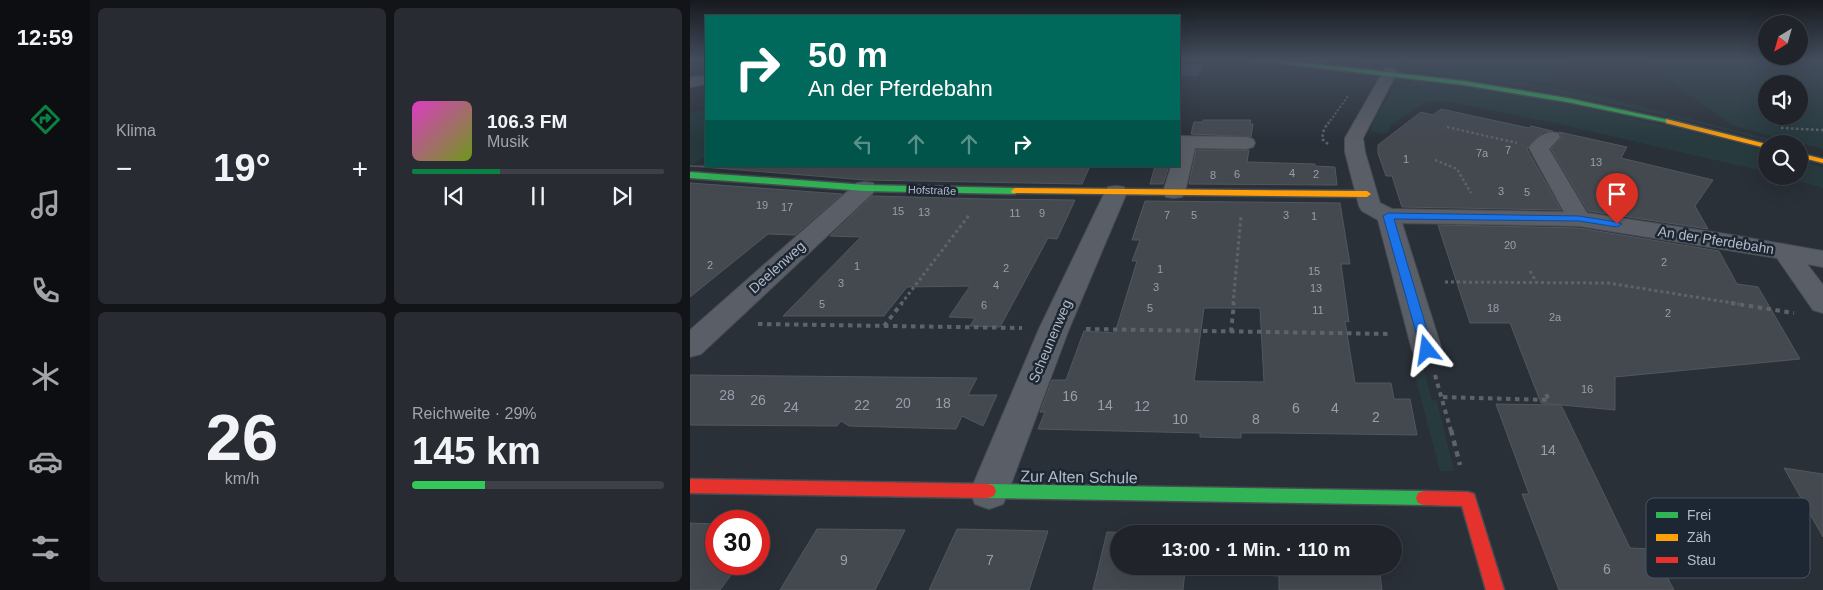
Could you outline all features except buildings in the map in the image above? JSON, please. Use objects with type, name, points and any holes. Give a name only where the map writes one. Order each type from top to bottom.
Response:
[{"type":"street","points":[[1382,88],[1354,138],[1355,152],[1370,206],[1388,216],[1425,343]]},
{"type":"street","points":[[1501,88],[1584,102],[1685,124],[1758,144]]},
{"type":"street","points":[[1180,159],[1183,142],[1246,143]]},
{"type":"street","points":[[1545,142],[1579,219]]},
{"type":"street","points":[[1808,157],[1823,161]]},
{"type":"street","points":[[1174,192],[1178,167]]},
{"type":"street","name":"Hofstraße","points":[[690,175],[865,188],[988,191],[1367,194]]},
{"type":"street","name":"Deelenweg","points":[[690,347],[865,188]]},
{"type":"street","name":"Scheunenweg","points":[[989,492],[1054,329],[1116,192]]},
{"type":"street","name":"An der Pferdebahn","points":[[1388,216],[1579,219],[1823,259]]},
{"type":"street","points":[[1786,252],[1823,304]]},
{"type":"street","name":"Zur Alten Schule","points":[[690,486],[1468,499]]},
{"type":"street","points":[[1468,499],[1495,590]]},
{"type":"path","points":[[1447,127],[1545,142]]},
{"type":"path","points":[[1774,128],[1823,130]]},
{"type":"path","points":[[1435,160],[1457,169],[1484,217]]},
{"type":"path","points":[[883,327],[988,191]]},
{"type":"path","points":[[1231,332],[1243,193]]},
{"type":"path","points":[[1530,271],[1537,283]]},
{"type":"path","points":[[1445,282],[1608,283],[1780,311]]},
{"type":"path","points":[[757,324],[1054,329]]},
{"type":"path","points":[[1089,329],[1231,332],[1425,343],[1443,397],[1468,499]]},
{"type":"path","points":[[1443,397],[1548,400],[1544,390]]},
{"type":"green space","points":[[1397,88],[1468,88],[1595,110],[1749,146],[1758,149],[1758,170],[1564,125],[1452,102],[1431,101],[1422,104],[1391,125],[1386,134],[1370,131],[1376,115]]},
{"type":"green space","points":[[1522,88],[1552,88],[1609,98],[1758,136],[1758,139],[1675,118]]},
{"type":"green space","points":[[1680,88],[1758,88],[1758,125],[1808,125],[1808,88],[1823,88],[1823,149],[1808,145],[1808,135],[1768,135],[1733,126]]},
{"type":"green space","points":[[705,110],[705,158],[690,166],[690,113]]},
{"type":"green space","points":[[1808,163],[1823,167],[1823,188],[1808,184]]},
{"type":"green space","points":[[1423,367],[1432,400],[1437,401],[1454,471],[1440,471],[1413,368]]},
{"type":"traffic: fast","points":[[1493,88],[1567,100],[1669,121]]},
{"type":"traffic: fast","points":[[690,175],[865,188],[1015,191]]},
{"type":"traffic: fast","points":[[988,491],[1424,498]]},
{"type":"traffic: slow","points":[[1669,121],[1758,144]]},
{"type":"traffic: slow","points":[[1808,157],[1823,161]]},
{"type":"traffic: slow","points":[[1015,191],[1367,194]]},
{"type":"traffic: jam","points":[[690,486],[988,491]]},
{"type":"traffic: jam","points":[[1424,498],[1468,499],[1495,590]]},
{"type":"route","points":[[1427,350],[1388,216],[1579,219],[1617,224]]}]
